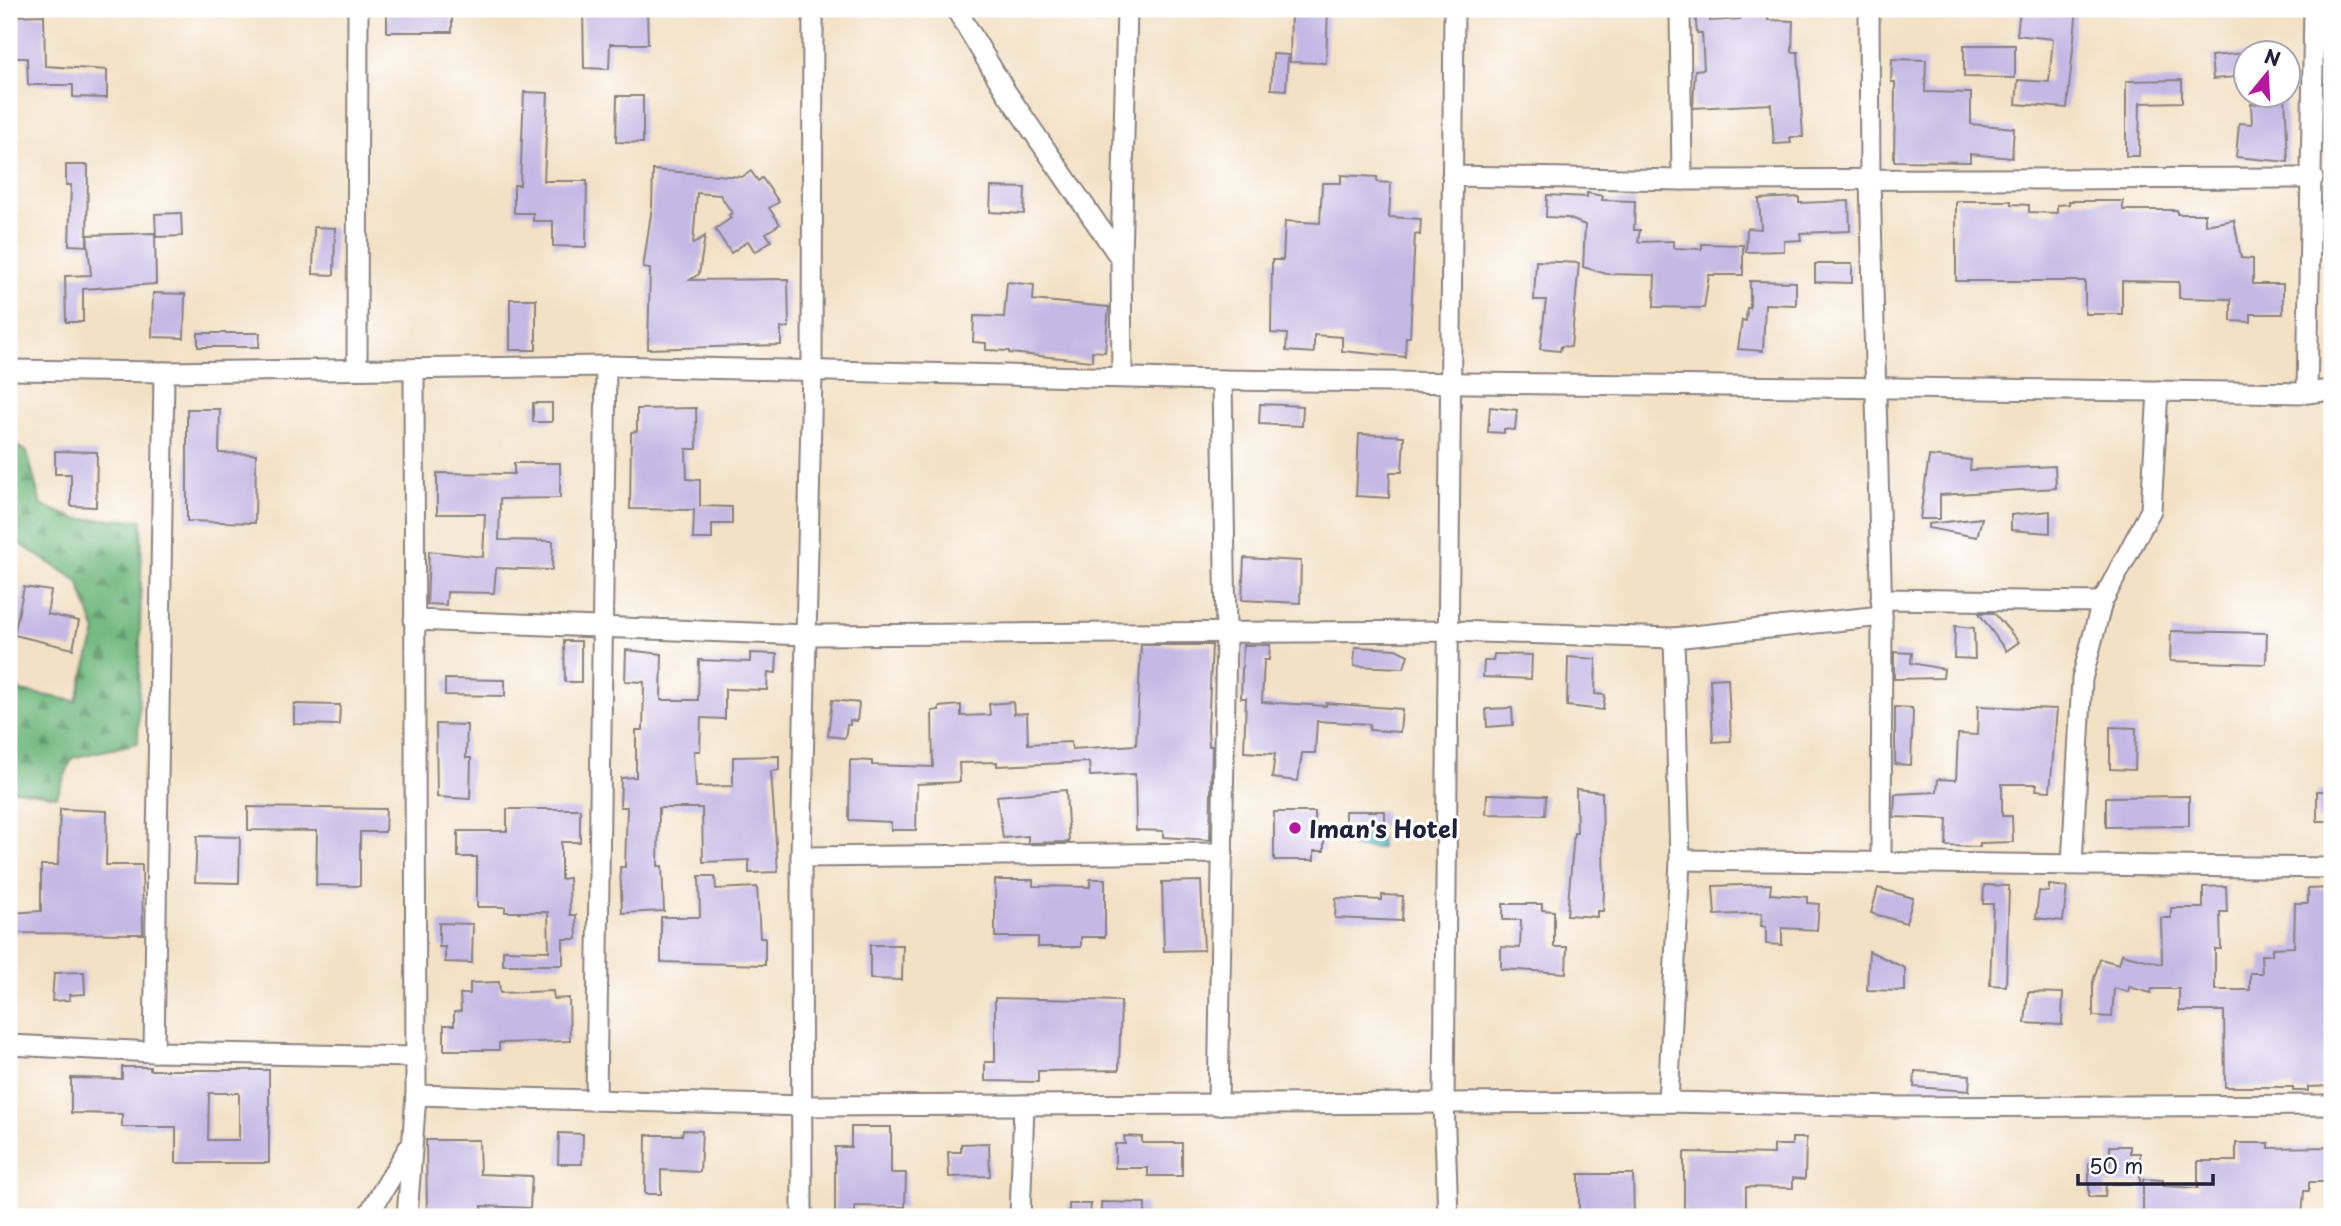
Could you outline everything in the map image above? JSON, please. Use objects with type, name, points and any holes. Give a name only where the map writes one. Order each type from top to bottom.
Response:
[{"type":"street","points":[[357,369],[358,9]]},
{"type":"street","points":[[802,1217],[804,1106],[801,857],[812,373],[813,9]]},
{"type":"street","points":[[956,9],[1006,92],[1121,259]]},
{"type":"street","points":[[1122,377],[1121,259],[1127,9]]},
{"type":"street","points":[[1448,1217],[1444,1103],[1454,9]]},
{"type":"street","points":[[1680,9],[1682,180]]},
{"type":"street","points":[[1869,9],[1870,180],[1882,608],[1881,860]]},
{"type":"street","points":[[2306,393],[2313,178],[2314,9]]},
{"type":"street","points":[[1452,176],[1682,180],[2313,178]]},
{"type":"street","points":[[596,1099],[606,366]]},
{"type":"street","points":[[9,370],[164,372],[606,366],[812,373],[1222,380],[1452,380],[2306,393],[2332,390]]},
{"type":"street","points":[[407,1217],[416,1096],[414,369]]},
{"type":"street","points":[[154,1052],[164,372]]},
{"type":"street","points":[[1218,1105],[1226,632],[1222,380]]},
{"type":"street","points":[[2072,864],[2082,679],[2102,602],[2151,510],[2158,391]]},
{"type":"street","points":[[414,620],[806,635],[1450,631],[1674,638],[1882,608],[2102,602]]},
{"type":"street","points":[[1668,1102],[1680,860],[1674,638]]},
{"type":"street","points":[[801,857],[1223,853]]},
{"type":"street","points":[[1680,860],[1881,860],[2332,868]]},
{"type":"street","points":[[9,1045],[154,1052],[416,1057]]},
{"type":"street","points":[[416,1096],[804,1106],[1668,1102],[1900,1107],[2332,1105]]},
{"type":"street","points":[[1020,1217],[1024,1105]]},
{"type":"street","points":[[367,1217],[411,1145]]},
{"type":"green space","points":[[9,442],[27,452],[41,505],[76,519],[142,520],[138,743],[72,758],[57,796],[9,789],[9,677],[20,691],[76,701],[96,632],[78,581],[9,537]]},
{"type":"water","points":[[1380,835],[1381,848],[1352,848],[1352,836]]},
{"type":"building","points":[[387,9],[452,9],[452,32],[387,32]]},
{"type":"building","points":[[583,9],[647,9],[648,44],[610,44],[609,69],[584,68]]},
{"type":"building","points":[[1291,9],[1328,9],[1326,63],[1290,62]]},
{"type":"building","points":[[1739,9],[1768,9],[1768,20],[1793,21],[1792,52],[1798,52],[1803,137],[1790,137],[1791,143],[1774,144],[1771,104],[1693,108],[1695,70],[1704,69],[1702,33],[1697,33],[1695,11],[1710,10],[1710,21],[1740,19]]},
{"type":"building","points":[[2020,9],[2077,9],[2067,108],[2016,104],[2018,80],[2049,82],[2053,39],[2017,35]]},
{"type":"building","points":[[44,15],[45,66],[107,70],[107,98],[73,97],[73,85],[28,85],[27,58],[13,58],[12,16]]},
{"type":"building","points":[[1964,45],[2015,45],[2015,78],[1964,77]]},
{"type":"building","points":[[1273,54],[1288,55],[1286,90],[1271,89]]},
{"type":"building","points":[[2232,54],[2232,77],[2213,79],[2211,56]]},
{"type":"building","points":[[1892,59],[1926,60],[1925,92],[1971,93],[1971,124],[2014,128],[2012,158],[1970,154],[1970,162],[1894,161],[1895,82],[1891,82]]},
{"type":"building","points":[[2182,80],[2182,102],[2140,103],[2139,156],[2126,156],[2126,81]]},
{"type":"building","points":[[524,92],[548,93],[544,181],[587,181],[586,247],[553,246],[553,221],[533,221],[533,213],[514,213],[514,185],[520,185]]},
{"type":"building","points":[[617,96],[643,96],[643,143],[616,142]]},
{"type":"building","points":[[2251,108],[2286,108],[2288,162],[2236,157],[2239,123],[2252,124]]},
{"type":"building","points":[[66,165],[88,165],[87,246],[69,245],[71,185],[66,185]]},
{"type":"building","points":[[653,170],[742,177],[751,171],[758,181],[762,178],[779,202],[769,208],[780,224],[766,233],[771,241],[755,252],[748,241],[731,253],[715,229],[731,218],[729,215],[732,213],[720,195],[697,193],[693,244],[705,236],[699,274],[690,280],[788,279],[789,327],[781,328],[781,345],[648,349],[650,269],[643,268],[652,207]]},
{"type":"building","points":[[1341,175],[1377,177],[1377,182],[1391,183],[1389,217],[1421,219],[1420,235],[1415,234],[1410,337],[1406,337],[1405,357],[1342,351],[1342,337],[1314,335],[1314,353],[1286,351],[1287,334],[1271,333],[1272,260],[1283,260],[1285,221],[1320,223],[1322,183],[1341,183]]},
{"type":"building","points":[[991,187],[1025,188],[1024,214],[990,212]]},
{"type":"building","points":[[1587,193],[1603,196],[1602,200],[1635,201],[1634,230],[1640,230],[1638,242],[1673,241],[1673,248],[1702,249],[1702,244],[1743,245],[1743,275],[1709,275],[1704,308],[1654,307],[1655,275],[1607,274],[1583,267],[1585,225],[1568,218],[1546,217],[1547,195],[1587,197]]},
{"type":"building","points":[[1799,197],[1799,203],[1849,201],[1850,231],[1800,233],[1801,240],[1784,241],[1784,251],[1746,252],[1747,228],[1761,229],[1759,199]]},
{"type":"building","points":[[1956,201],[2011,201],[2011,204],[2029,205],[2029,212],[2057,213],[2057,205],[2069,204],[2069,201],[2123,201],[2123,210],[2177,210],[2177,214],[2205,214],[2205,225],[2234,220],[2241,258],[2253,259],[2253,284],[2283,284],[2283,314],[2251,314],[2251,322],[2231,321],[2231,299],[2179,298],[2179,282],[2122,281],[2122,314],[2085,314],[2085,281],[1956,281]]},
{"type":"building","points":[[181,213],[182,236],[156,237],[155,214]]},
{"type":"building","points":[[314,227],[335,228],[334,275],[313,274]]},
{"type":"building","points":[[155,233],[156,284],[83,289],[83,322],[66,322],[65,276],[91,275],[87,235]]},
{"type":"building","points":[[1536,261],[1579,263],[1571,347],[1561,346],[1560,351],[1540,349],[1546,300],[1534,300]]},
{"type":"building","points":[[1815,264],[1852,264],[1852,283],[1815,282]]},
{"type":"building","points":[[1750,281],[1796,282],[1796,305],[1765,304],[1763,351],[1738,349],[1742,320],[1746,321],[1747,308],[1750,308]]},
{"type":"building","points":[[1007,282],[1034,285],[1033,300],[1109,307],[1105,352],[1092,351],[1092,361],[986,350],[986,343],[973,342],[974,316],[1004,317]]},
{"type":"building","points":[[153,293],[185,294],[184,338],[152,337]]},
{"type":"building","points":[[510,299],[536,299],[536,350],[510,350]]},
{"type":"building","points":[[198,333],[260,333],[259,347],[198,347]]},
{"type":"building","points":[[533,403],[552,403],[552,422],[533,422]]},
{"type":"building","points":[[1260,404],[1303,406],[1302,426],[1259,424]]},
{"type":"building","points":[[1490,407],[1517,410],[1515,430],[1504,429],[1504,433],[1488,432]]},
{"type":"building","points":[[696,408],[697,449],[686,449],[687,479],[700,480],[700,506],[732,507],[732,524],[712,524],[712,539],[693,539],[694,510],[630,509],[631,432],[637,431],[637,409]]},
{"type":"building","points":[[187,409],[220,409],[219,453],[256,454],[255,523],[187,521]]},
{"type":"building","points":[[1359,434],[1404,436],[1402,472],[1390,472],[1389,498],[1356,496]]},
{"type":"building","points":[[55,451],[97,452],[96,507],[71,506],[71,474],[55,474]]},
{"type":"building","points":[[1929,456],[1971,460],[1970,470],[2055,466],[2056,488],[1940,495],[1940,519],[1920,519]]},
{"type":"building","points":[[514,463],[560,463],[560,498],[500,499],[499,540],[553,541],[552,570],[496,568],[494,593],[447,592],[446,605],[427,604],[429,551],[483,557],[485,514],[437,514],[437,473],[514,474]]},
{"type":"building","points":[[2050,511],[2050,533],[2011,530],[2011,515]]},
{"type":"building","points":[[1982,518],[1977,537],[1928,528],[1928,524]]},
{"type":"building","points":[[1244,558],[1301,561],[1300,603],[1242,600]]},
{"type":"building","points":[[24,587],[51,591],[47,614],[79,621],[73,649],[14,635]]},
{"type":"building","points":[[1979,613],[1994,613],[2019,642],[2006,651]]},
{"type":"building","points":[[1955,626],[1974,628],[1975,659],[1954,658]]},
{"type":"building","points":[[2171,631],[2267,633],[2266,664],[2170,661]]},
{"type":"building","points":[[564,641],[581,641],[581,682],[565,682]]},
{"type":"building","points":[[1141,645],[1212,645],[1208,729],[1209,746],[1212,746],[1210,840],[1163,837],[1163,831],[1136,830],[1135,774],[1090,776],[1089,762],[997,766],[997,762],[959,763],[960,782],[917,784],[916,830],[891,830],[891,822],[849,820],[850,760],[872,761],[872,765],[933,767],[932,711],[939,710],[939,707],[961,705],[961,716],[990,715],[989,704],[1013,702],[1014,714],[1027,713],[1028,744],[1071,742],[1072,749],[1136,745]]},
{"type":"building","points":[[1243,645],[1270,645],[1269,660],[1264,660],[1262,702],[1326,706],[1326,703],[1402,709],[1400,732],[1369,730],[1370,724],[1317,721],[1315,753],[1302,753],[1298,781],[1272,778],[1275,754],[1244,752],[1246,698],[1241,698]]},
{"type":"building","points":[[1355,647],[1396,649],[1408,655],[1404,668],[1354,666]]},
{"type":"building","points":[[626,650],[662,654],[661,700],[698,700],[699,660],[750,662],[750,653],[777,654],[776,673],[768,672],[767,690],[725,689],[725,719],[701,718],[700,751],[694,751],[696,787],[733,786],[733,757],[779,756],[779,770],[771,771],[778,872],[749,873],[749,860],[703,862],[702,808],[659,808],[658,866],[662,866],[664,911],[622,913],[620,867],[625,867],[627,807],[620,807],[621,778],[636,777],[636,730],[643,730],[644,682],[625,681]]},
{"type":"building","points":[[1894,652],[1912,653],[1911,663],[1944,669],[1943,678],[1894,679]]},
{"type":"building","points":[[1494,654],[1532,655],[1531,679],[1483,677],[1484,661],[1493,661]]},
{"type":"building","points":[[1568,657],[1596,659],[1595,694],[1605,695],[1603,710],[1567,706]]},
{"type":"building","points":[[1728,678],[1731,741],[1713,742],[1710,679]]},
{"type":"building","points":[[445,679],[505,680],[505,696],[445,695]]},
{"type":"building","points":[[832,700],[859,703],[857,721],[850,720],[845,738],[828,736]]},
{"type":"building","points":[[294,704],[340,705],[339,725],[294,724]]},
{"type":"building","points":[[1978,706],[2057,709],[2050,791],[2036,790],[2037,784],[2002,784],[2002,816],[2012,816],[2013,842],[1980,843],[1980,847],[1946,846],[1947,819],[1894,817],[1895,794],[1937,792],[1938,779],[1956,780],[1958,734],[1977,735]]},
{"type":"building","points":[[1895,707],[1912,708],[1911,765],[1895,764]]},
{"type":"building","points":[[1512,708],[1513,725],[1487,727],[1486,709]]},
{"type":"building","points":[[436,724],[467,725],[466,758],[471,758],[470,799],[437,797]]},
{"type":"building","points":[[2110,727],[2136,728],[2135,770],[2110,769]]},
{"type":"building","points":[[1576,789],[1602,792],[1604,893],[1603,911],[1597,911],[1597,917],[1567,915],[1574,833],[1577,833]]},
{"type":"building","points":[[1066,790],[1069,842],[1028,843],[1028,836],[1003,838],[997,796]]},
{"type":"building","points":[[2317,791],[2332,791],[2332,821],[2317,821]]},
{"type":"building","points":[[1487,794],[1546,796],[1545,815],[1486,814]]},
{"type":"building","points":[[2189,796],[2189,826],[2106,827],[2106,797]]},
{"type":"building","points":[[248,807],[386,809],[385,832],[360,832],[360,886],[316,885],[317,831],[248,830]]},
{"type":"building","points":[[60,809],[107,811],[106,865],[142,865],[143,934],[9,933],[9,913],[41,911],[41,865],[58,865]]},
{"type":"building","points":[[507,809],[580,809],[580,842],[561,842],[561,879],[569,878],[570,915],[576,915],[577,939],[563,939],[563,965],[503,965],[503,950],[549,951],[548,912],[505,912],[505,907],[477,907],[477,857],[458,857],[458,831],[507,831]]},
{"type":"building","points":[[1345,811],[1385,811],[1385,826],[1345,826]]},
{"type":"building","points":[[1274,812],[1315,812],[1315,831],[1324,831],[1324,851],[1314,851],[1314,860],[1274,860]]},
{"type":"building","points":[[197,836],[240,837],[239,883],[195,882]]},
{"type":"building","points":[[699,876],[715,876],[716,889],[757,887],[760,938],[765,938],[765,965],[661,962],[661,917],[700,917]]},
{"type":"building","points":[[1090,879],[1105,879],[1105,937],[1081,937],[1081,947],[1038,947],[1038,937],[995,937],[995,880],[1033,880],[1033,886],[1090,887]]},
{"type":"building","points":[[1201,881],[1204,950],[1164,951],[1162,882]]},
{"type":"building","points":[[1771,884],[1770,894],[1807,897],[1807,903],[1819,904],[1817,930],[1782,928],[1782,945],[1766,944],[1766,927],[1761,926],[1762,913],[1715,915],[1713,886]]},
{"type":"building","points":[[1984,885],[2009,886],[2006,986],[1990,985],[1993,904],[1983,904]]},
{"type":"building","points":[[2049,885],[2067,887],[2063,921],[2036,918],[2039,891],[2049,892]]},
{"type":"building","points":[[2226,886],[2227,912],[2220,912],[2221,949],[2215,949],[2215,990],[2250,990],[2250,973],[2262,973],[2261,955],[2272,955],[2272,948],[2294,947],[2295,903],[2308,903],[2308,889],[2332,888],[2332,1086],[2308,1087],[2308,1091],[2293,1091],[2293,1087],[2225,1087],[2224,1011],[2179,1011],[2179,989],[2152,989],[2151,993],[2129,987],[2128,992],[2114,988],[2112,1017],[2093,1016],[2093,982],[2100,959],[2119,964],[2122,954],[2162,964],[2161,918],[2171,918],[2171,908],[2203,908],[2203,887]]},
{"type":"building","points":[[1878,888],[1913,898],[1906,923],[1871,913]]},
{"type":"building","points":[[1382,895],[1403,896],[1402,921],[1335,918],[1336,898],[1382,900]]},
{"type":"building","points":[[1503,904],[1542,904],[1542,910],[1554,911],[1554,947],[1567,947],[1566,973],[1501,969],[1501,947],[1520,948],[1521,920],[1503,920]]},
{"type":"building","points":[[439,923],[473,924],[472,963],[445,962],[445,947],[439,947]]},
{"type":"building","points":[[870,945],[903,945],[902,980],[870,979]]},
{"type":"building","points":[[1869,951],[1905,968],[1905,991],[1867,990]]},
{"type":"building","points":[[84,972],[85,994],[69,995],[70,1000],[52,1001],[54,973]]},
{"type":"building","points":[[499,982],[500,993],[553,991],[554,999],[569,998],[570,1041],[499,1043],[499,1050],[444,1050],[444,1025],[454,1025],[454,1012],[461,1011],[460,994],[470,994],[470,983]]},
{"type":"building","points":[[2028,992],[2063,993],[2062,1025],[2025,1023]]},
{"type":"building","points":[[995,998],[1121,1001],[1119,1070],[1038,1071],[1038,1082],[985,1081],[985,1062],[995,1062]]},
{"type":"building","points":[[122,1067],[150,1067],[150,1070],[269,1070],[269,1163],[176,1163],[176,1127],[122,1127],[122,1114],[71,1113],[71,1078],[122,1079]],"holes":[[[209,1093],[239,1093],[239,1140],[208,1140]]]},
{"type":"building","points":[[1915,1071],[1970,1075],[1969,1091],[1914,1087]]},
{"type":"building","points":[[851,1127],[891,1127],[891,1173],[906,1173],[905,1207],[855,1206],[855,1216],[835,1216],[835,1147],[851,1147]]},
{"type":"building","points":[[683,1130],[702,1131],[700,1172],[661,1170],[661,1194],[645,1194],[646,1135],[682,1135]]},
{"type":"building","points":[[559,1133],[583,1134],[582,1164],[558,1164]]},
{"type":"building","points":[[1124,1136],[1142,1137],[1142,1143],[1182,1143],[1182,1176],[1148,1176],[1148,1168],[1115,1168],[1115,1144],[1125,1144]]},
{"type":"building","points":[[1792,1138],[1806,1138],[1805,1179],[1793,1178],[1793,1188],[1746,1187],[1746,1215],[1684,1216],[1684,1152],[1774,1154],[1774,1145],[1792,1145]]},
{"type":"building","points":[[426,1140],[479,1140],[480,1174],[532,1176],[530,1208],[482,1206],[482,1212],[427,1212]]},
{"type":"building","points":[[989,1143],[990,1176],[949,1177],[948,1152],[961,1152],[961,1144]]},
{"type":"building","points":[[2236,1143],[2269,1143],[2269,1148],[2332,1147],[2332,1182],[2309,1182],[2309,1191],[2304,1191],[2302,1217],[2143,1217],[2143,1179],[2163,1180],[2163,1186],[2198,1188],[2198,1161],[2236,1161]]},
{"type":"building","points":[[2110,1146],[2130,1146],[2130,1153],[2140,1153],[2140,1184],[2106,1184],[2105,1197],[2089,1197],[2089,1164],[2110,1165]]},
{"type":"building","points":[[1579,1174],[1633,1174],[1634,1217],[1579,1217]]},
{"type":"building","points":[[1101,1202],[1145,1203],[1145,1216],[1101,1216]]},
{"type":"building","points":[[1069,1204],[1091,1204],[1090,1217],[1069,1217]]},
{"type":"place","name":"Iman's Hotel","points":[[1295,828]]}]
